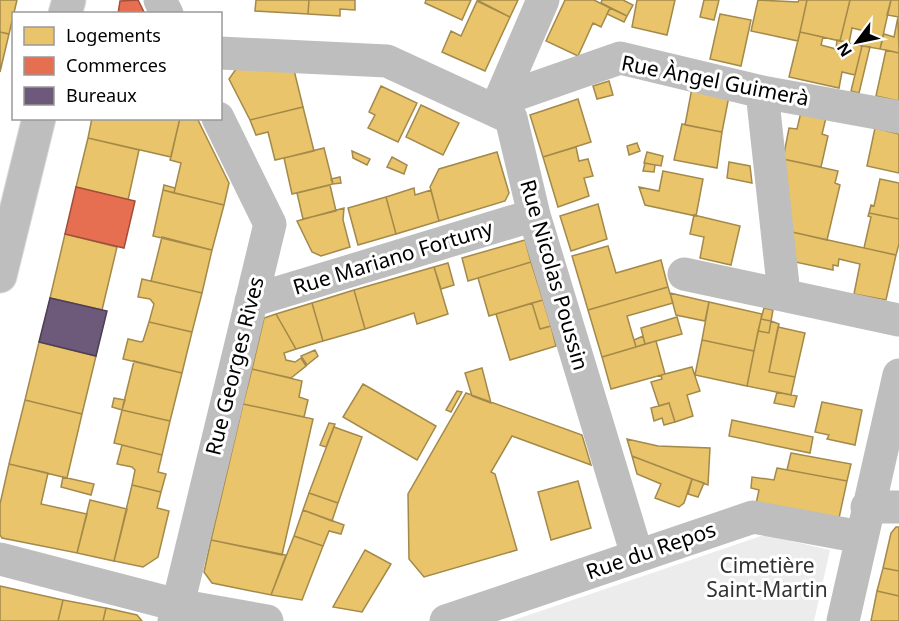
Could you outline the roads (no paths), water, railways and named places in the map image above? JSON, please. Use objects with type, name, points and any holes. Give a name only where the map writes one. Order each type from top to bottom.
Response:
[{"type":"street","points":[[222,53],[387,61],[506,109],[543,0]]},
{"type":"street","name":"Rue Àngel Guimerà","points":[[506,109],[620,58],[762,92],[899,117]]},
{"type":"street","points":[[762,92],[784,294]]},
{"type":"street","name":"Rue Nicolas Poussin","points":[[506,109],[534,215],[637,555]]},
{"type":"street","points":[[0,276],[39,120]]},
{"type":"street","name":"Rue Georges Rives","points":[[175,613],[270,224],[219,120]]},
{"type":"street","name":"Rue Mariano Fortuny","points":[[251,301],[534,215]]},
{"type":"street","points":[[684,274],[899,320]]},
{"type":"street","points":[[843,621],[876,517],[899,375]]},
{"type":"street","name":"Rue du Repos","points":[[446,621],[753,517],[876,517]]},
{"type":"street","points":[[0,559],[175,613],[267,621]]},
{"type":"park label","name":"Cimetière Saint-Martin","points":[[767,578]]}]
